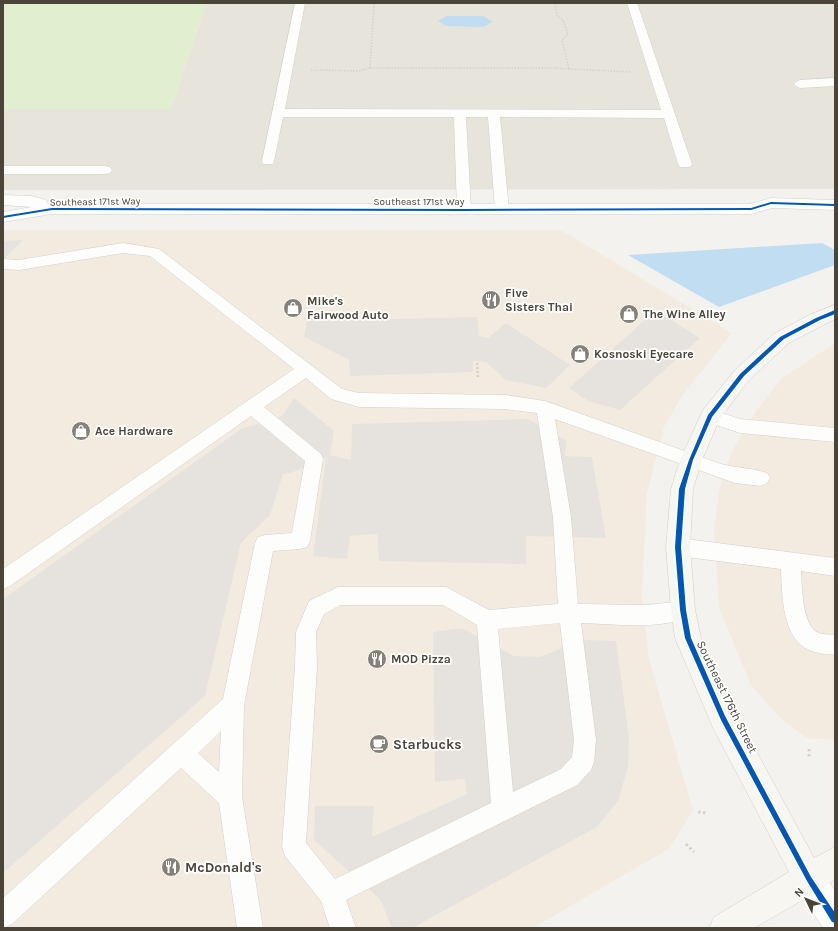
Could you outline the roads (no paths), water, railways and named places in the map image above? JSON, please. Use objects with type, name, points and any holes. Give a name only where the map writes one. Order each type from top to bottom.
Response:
[{"type":"street","name":"Southeast 171st Way","points":[[3,200],[32,201],[52,209]]},
{"type":"street","name":"Southeast 171st Way","points":[[751,209],[770,203],[835,205]]},
{"type":"street","name":"Southeast 171st Way","points":[[3,217],[52,209],[751,209],[783,218],[835,220]]},
{"type":"street","name":"Southeast 176th Street","points":[[809,879],[723,718],[688,638],[683,610],[678,547],[682,489],[691,460],[710,416],[742,375],[782,338],[818,319],[835,312]]},
{"type":"street","points":[[725,928],[809,879],[835,862]]},
{"type":"street","points":[[809,879],[835,919]]},
{"type":"lane","points":[[268,161],[300,3]]},
{"type":"lane","points":[[632,3],[685,164]]},
{"type":"lane","points":[[800,84],[835,82]]},
{"type":"lane","points":[[277,113],[668,114]]},
{"type":"lane","points":[[460,113],[464,210]]},
{"type":"lane","points":[[494,113],[502,210]]},
{"type":"lane","points":[[5,173],[105,170]]},
{"type":"lane","points":[[3,264],[19,265],[123,248],[154,252],[337,394],[359,400],[505,402],[545,408],[589,425],[735,475],[761,478]]},
{"type":"lane","points":[[3,580],[306,369]]},
{"type":"lane","points":[[250,928],[230,797],[233,705],[265,543],[300,541],[314,458],[252,407]]},
{"type":"lane","points":[[331,894],[569,777],[583,762],[585,740],[569,613],[562,517],[545,408]]},
{"type":"lane","points":[[710,416],[740,426],[835,435]]},
{"type":"lane","points":[[678,547],[835,567]]},
{"type":"lane","points":[[790,562],[798,625],[806,637],[812,641],[835,645]]},
{"type":"lane","points":[[343,928],[331,894],[294,847],[306,667],[306,632],[316,608],[338,596],[446,596],[487,620],[569,613],[647,615],[683,610]]},
{"type":"lane","points":[[487,620],[503,810]]},
{"type":"lane","points":[[3,915],[233,705]]},
{"type":"lane","points":[[181,753],[230,797]]},
{"type":"water","points":[[446,16],[483,16],[493,22],[483,27],[446,26],[438,21]]},
{"type":"water","points":[[822,243],[835,250],[835,265],[719,307],[628,255]]},
{"type":"place","name":"Five Sisters Thai","points":[[491,300]]},
{"type":"place","name":"Mike's Fairwood Auto","points":[[293,308]]},
{"type":"place","name":"The Wine Alley","points":[[629,314]]},
{"type":"place","name":"Kosnoski Eyecare","points":[[580,354]]},
{"type":"place","name":"Ace Hardware","points":[[81,431]]},
{"type":"place","name":"MOD Pizza","points":[[377,659]]},
{"type":"place","name":"Starbucks","points":[[379,744]]},
{"type":"place","name":"McDonald's","points":[[171,867]]}]
